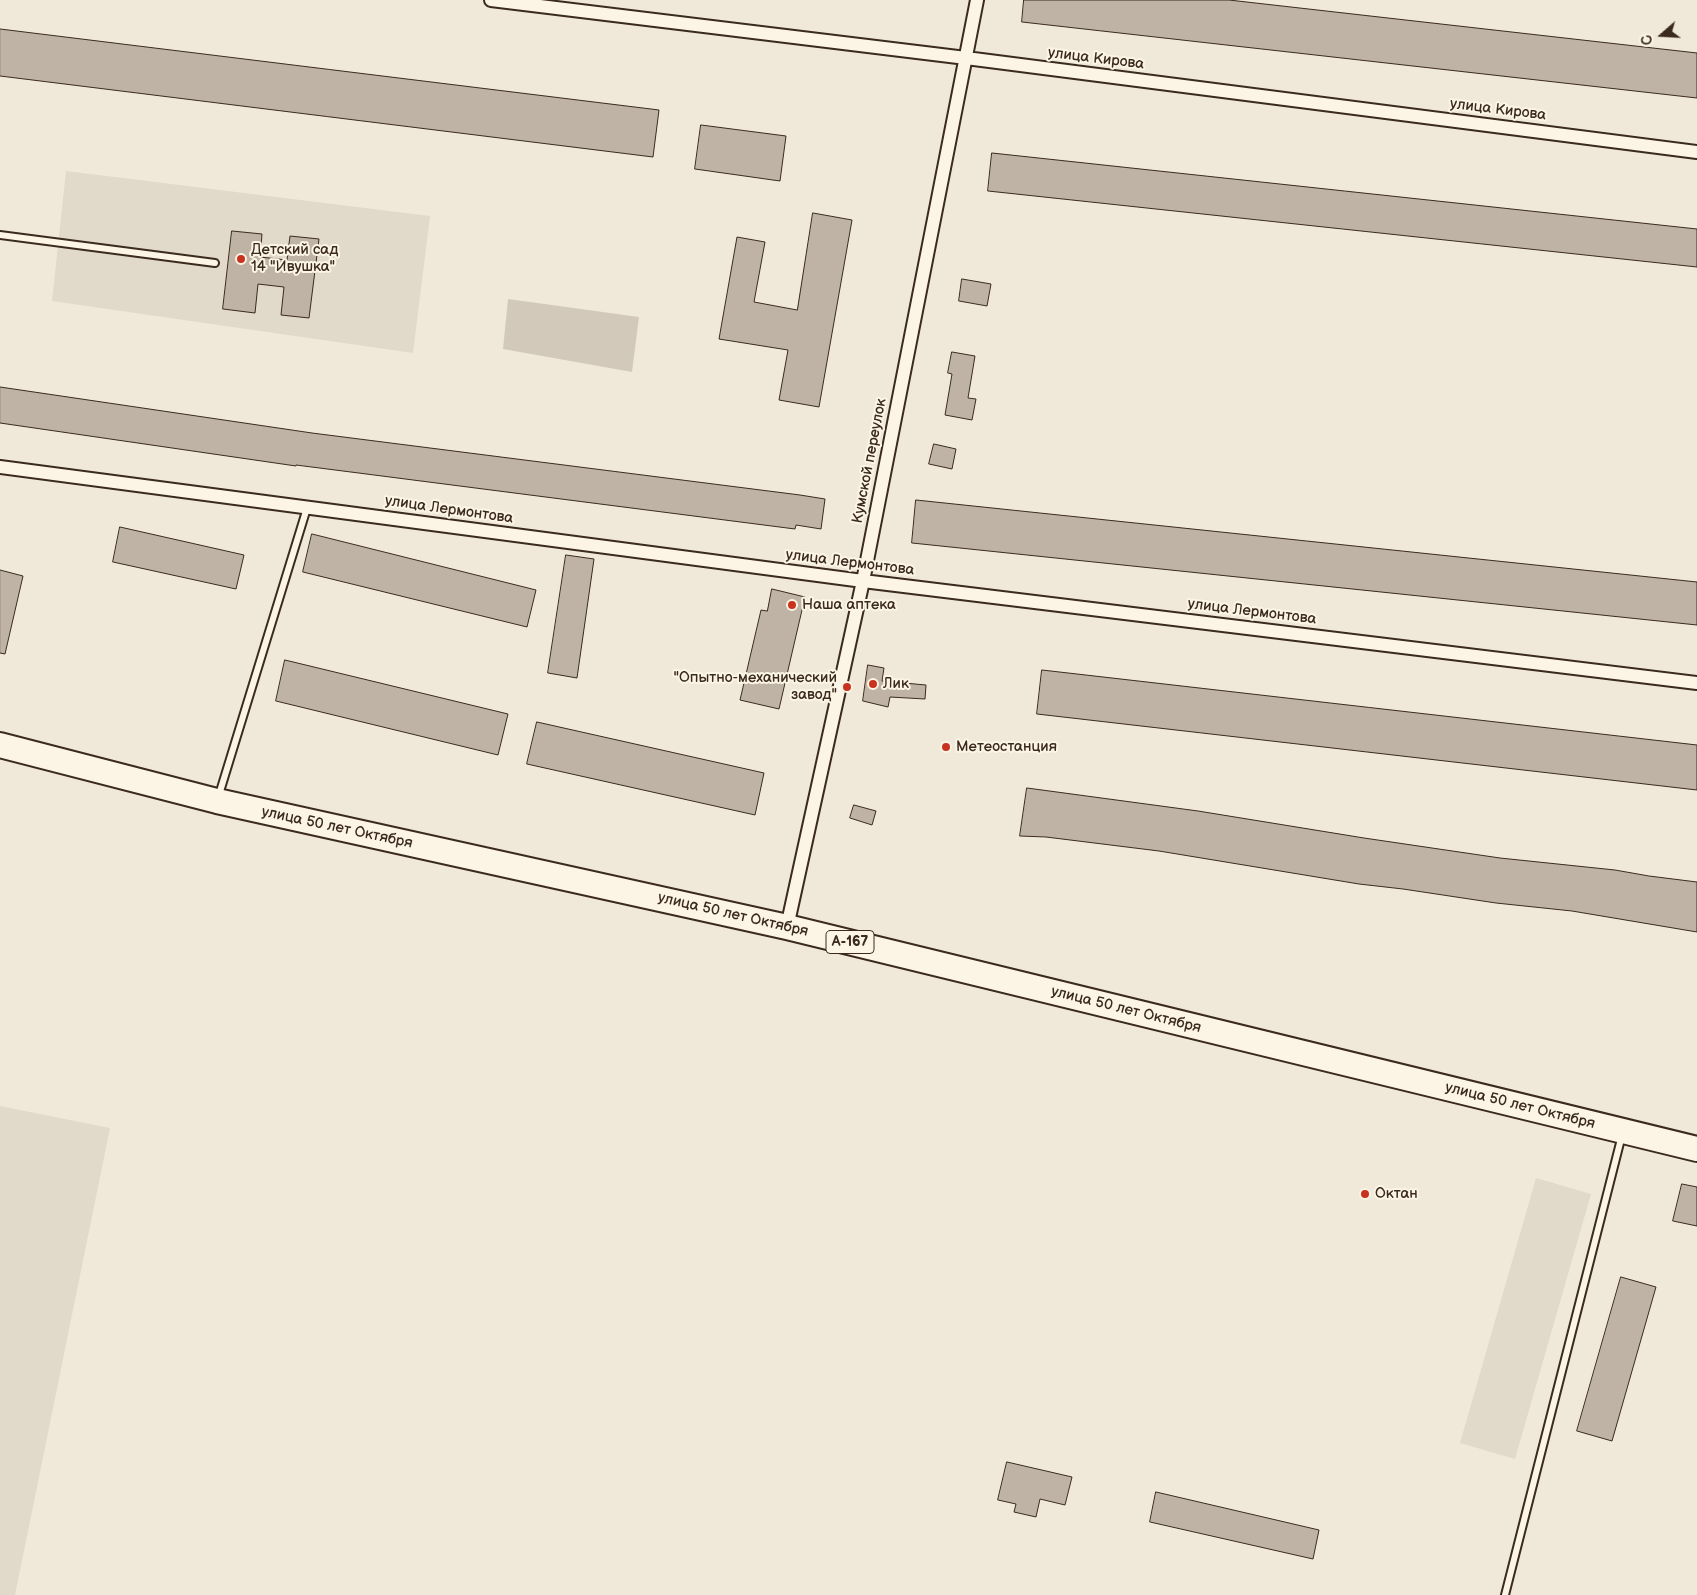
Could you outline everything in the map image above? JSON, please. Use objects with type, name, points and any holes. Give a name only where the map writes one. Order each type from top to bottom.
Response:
[{"type":"highway","name":"улица 50 лет Октября","points":[[0,745],[217,801],[787,927],[1697,1149]]},
{"type":"street","name":"улица Кирова","points":[[491,0],[966,58],[1697,152]]},
{"type":"street","name":"Кумской переулок","points":[[787,927],[863,581],[977,0]]},
{"type":"street","name":"улица Лермонтова","points":[[0,467],[863,581],[1697,683]]},
{"type":"lane","points":[[0,236],[215,263]]},
{"type":"lane","points":[[217,801],[307,508]]},
{"type":"lane","points":[[1506,1595],[1623,1131]]},
{"type":"shaded area","name":"Детский сад 14 \"Ивушка\"","points":[[66,171],[430,216],[413,353],[52,301]]},
{"type":"shaded area","points":[[508,299],[639,317],[632,372],[503,349]]},
{"type":"shaded area","points":[[0,1106],[110,1128],[15,1595],[0,1595]]},
{"type":"shaded area","points":[[1536,1178],[1591,1194],[1515,1459],[1460,1443]]},
{"type":"building","points":[[1024,0],[1229,0],[1697,53],[1697,98],[1022,22]]},
{"type":"building","points":[[0,29],[659,110],[653,157],[0,76]]},
{"type":"building","points":[[701,125],[786,136],[780,181],[695,169]]},
{"type":"building","points":[[992,153],[1697,229],[1697,267],[988,191]]},
{"type":"building","points":[[813,213],[852,220],[819,407],[779,400],[788,350],[719,339],[737,237],[765,242],[754,302],[797,310]]},
{"type":"building","points":[[232,231],[262,234],[260,257],[287,260],[290,236],[319,239],[309,318],[281,315],[284,287],[258,284],[255,313],[223,309]]},
{"type":"building","points":[[962,279],[991,284],[987,306],[959,301]]},
{"type":"building","points":[[952,352],[975,356],[968,398],[976,399],[972,420],[945,415],[952,374],[948,373]]},
{"type":"building","points":[[0,387],[312,433],[825,499],[821,529],[796,525],[795,529],[296,466],[0,423]]},
{"type":"building","points":[[934,444],[956,449],[952,469],[929,464]]},
{"type":"building","points":[[916,500],[1697,582],[1697,625],[912,543]]},
{"type":"building","points":[[120,527],[244,555],[236,589],[113,562]]},
{"type":"building","points":[[312,534],[536,590],[527,627],[303,572]]},
{"type":"building","points":[[566,555],[594,559],[577,678],[548,673]]},
{"type":"building","points":[[0,570],[23,576],[5,654],[0,653]]},
{"type":"building","points":[[772,589],[805,597],[779,709],[740,700],[761,610],[767,611]]},
{"type":"building","points":[[285,660],[508,714],[498,755],[276,701]]},
{"type":"building","points":[[868,665],[884,668],[882,681],[926,685],[925,699],[890,697],[888,707],[863,701]]},
{"type":"building","points":[[1042,670],[1697,745],[1697,790],[1037,714]]},
{"type":"building","points":[[537,722],[764,773],[755,815],[527,764]]},
{"type":"building","points":[[1027,788],[1198,811],[1500,858],[1615,870],[1697,882],[1697,932],[1572,911],[1496,903],[1359,884],[1159,851],[1046,837],[1020,836]]},
{"type":"building","points":[[854,805],[876,811],[872,825],[850,818]]},
{"type":"building","points":[[1682,1184],[1697,1187],[1697,1226],[1673,1221]]},
{"type":"building","points":[[1621,1277],[1656,1287],[1612,1441],[1577,1431]]},
{"type":"building","points":[[1007,1462],[1072,1477],[1065,1505],[1040,1499],[1036,1517],[1014,1512],[1016,1504],[998,1500]]},
{"type":"building","points":[[1156,1492],[1319,1530],[1313,1559],[1150,1522]]},
{"type":"place","name":"Детский сад 14 \"Ивушка\"","points":[[241,259]]},
{"type":"place","name":"Наша аптека","points":[[792,605]]},
{"type":"place","name":"Лик","points":[[873,684]]},
{"type":"place","name":"\"Опытно-механический завод\"","points":[[847,687]]},
{"type":"place","name":"Метеостанция","points":[[946,747]]},
{"type":"place","name":"Октан","points":[[1365,1194]]}]
